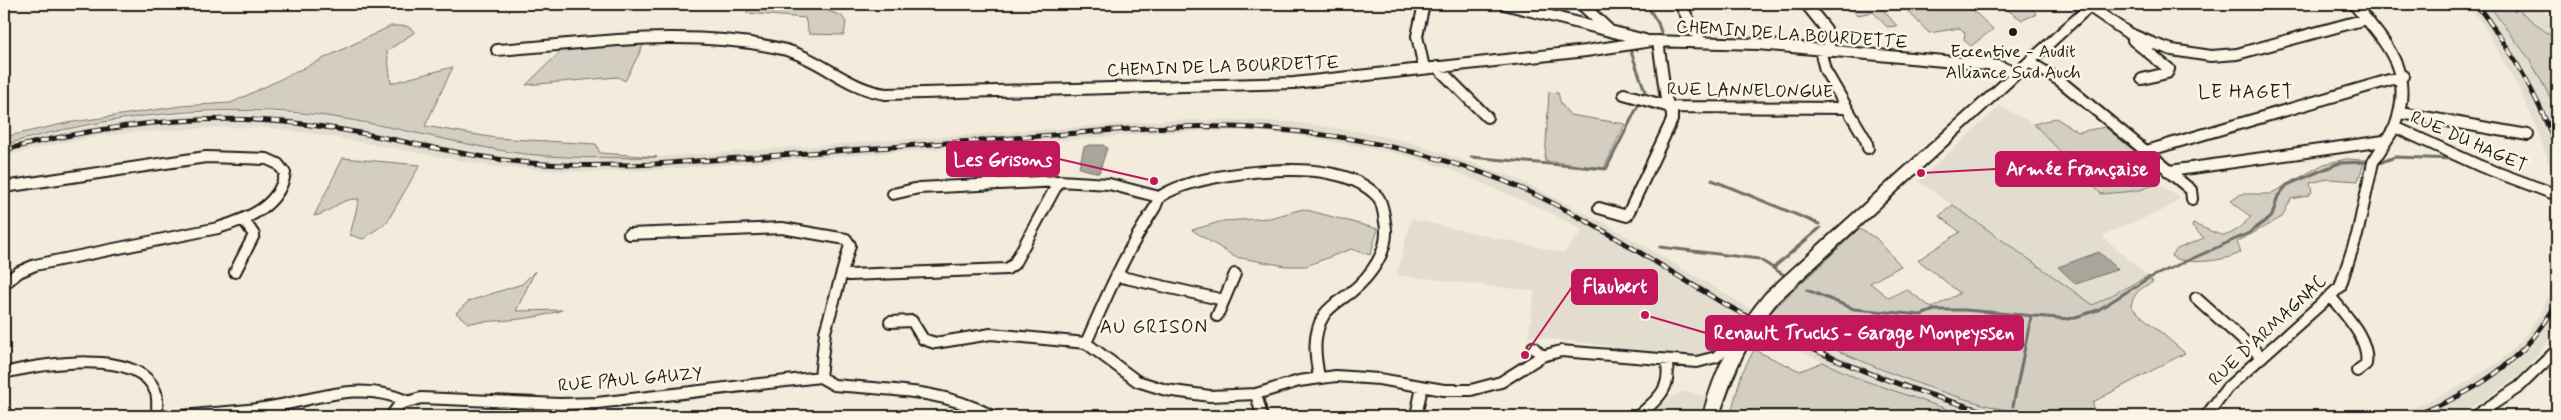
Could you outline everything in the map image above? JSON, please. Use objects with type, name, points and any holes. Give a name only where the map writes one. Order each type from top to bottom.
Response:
[{"type":"main road","points":[[1711,416],[1725,369],[1747,326],[1772,296],[2091,5]]},
{"type":"street","points":[[1424,4],[1415,36],[1416,47],[1424,68]]},
{"type":"street","points":[[1504,4],[1655,41],[1666,99],[1670,107],[1672,120],[1670,127],[1627,216],[1599,208]]},
{"type":"street","points":[[1582,4],[1609,30]]},
{"type":"street","points":[[1680,4],[1701,42]]},
{"type":"street","points":[[1806,4],[1826,29],[1830,50]]},
{"type":"street","name":"RUE DU HAGET","points":[[2354,4],[2392,54],[2403,76],[2401,114],[2395,127],[2480,166],[2557,195]]},
{"type":"street","points":[[2091,5],[2128,33],[2170,69],[2167,73],[2142,79]]},
{"type":"street","points":[[2128,33],[2172,50],[2224,56],[2366,19]]},
{"type":"street","name":"CHEMIN DE LA BOURDETTE","points":[[497,50],[644,41],[746,44],[803,55],[859,90],[886,94],[1294,83],[1586,51],[1655,41],[1830,50],[1998,66],[2017,73]]},
{"type":"street","name":"RUE LANNELONGUE","points":[[1820,50],[1824,70],[1866,140],[1868,148]]},
{"type":"street","points":[[2029,62],[2059,80],[2191,190],[2192,199]]},
{"type":"street","points":[[1437,67],[1487,117]]},
{"type":"street","points":[[2144,152],[2403,76]]},
{"type":"street","name":"RUE LANNELONGUE","points":[[1624,94],[1642,101],[1670,107],[1847,108]]},
{"type":"street","points":[[2401,114],[2528,135]]},
{"type":"street","name":"RUE D'ARMAGNAC","points":[[2206,416],[2218,397],[2332,297],[2340,287],[2347,272],[2357,235],[2373,162],[2395,127]]},
{"type":"street","points":[[2166,170],[2178,172],[2384,142]]},
{"type":"street","points":[[4,187],[206,157],[258,158],[273,162],[285,173],[280,190],[268,204],[244,220],[171,238],[35,265],[19,272],[4,284]]},
{"type":"street","points":[[893,194],[919,188],[1059,181],[1101,184],[1146,192],[1159,197],[1204,182],[1250,172],[1294,169],[1349,178],[1363,183],[1377,195],[1386,214],[1383,247],[1372,272],[1325,312],[1320,321],[1314,344],[1319,377]]},
{"type":"street","points":[[849,276],[1007,270],[1014,264],[1059,181]]},
{"type":"street","points":[[1086,343],[1139,230],[1159,197]]},
{"type":"street","points":[[235,272],[254,235],[250,226],[244,220]]},
{"type":"street","points":[[630,234],[782,228],[849,240],[850,245],[819,368],[820,377],[834,385],[954,400],[982,410],[992,416]]},
{"type":"street","points":[[1217,316],[1235,274]]},
{"type":"street","points":[[1117,276],[1224,300]]},
{"type":"street","points":[[2332,297],[2364,343],[2368,353],[2366,364],[2357,371]]},
{"type":"street","points":[[2196,298],[2262,357]]},
{"type":"street","points":[[890,322],[912,321],[923,339],[935,343],[1002,334],[1086,343],[1137,381],[1154,387],[1210,396],[1256,394],[1319,377],[1356,376],[1422,387],[1463,390],[1490,386],[1512,376],[1542,356],[1560,351],[1576,351],[1666,361],[1707,360],[1723,351],[1747,326]]},
{"type":"street","points":[[1533,347],[1542,356]]},
{"type":"street","points":[[2475,416],[2504,399],[2528,380],[2557,350]]},
{"type":"street","points":[[1638,416],[1666,388],[1670,374],[1666,361]]},
{"type":"street","points":[[4,373],[64,362],[99,362],[128,368],[137,372],[152,385],[158,402],[157,416]]},
{"type":"street","name":"RUE PAUL GAUZY","points":[[407,401],[421,398],[560,404],[597,402],[820,377]]},
{"type":"street","points":[[1416,416],[1422,387]]},
{"type":"street","points":[[183,416],[265,408],[344,392],[381,392],[398,396],[407,401]]},
{"type":"street","points":[[1256,394],[1262,416]]},
{"type":"street","points":[[391,416],[396,407],[407,401]]},
{"type":"shaded area","points":[[747,4],[819,4],[823,9],[842,16],[846,22],[844,35],[809,34],[805,18],[746,13],[750,8]]},
{"type":"shaded area","points":[[1846,4],[1878,4],[1897,26],[1887,27],[1873,12],[1857,15]]},
{"type":"shaded area","points":[[1901,4],[1966,4],[1993,29],[1971,46],[1964,40],[1965,33],[1960,28],[1929,33]]},
{"type":"shaded area","points":[[1999,4],[2027,4],[2037,14],[2022,20]]},
{"type":"shaded area","points":[[2467,4],[2488,4],[2530,60],[2549,91],[2557,110],[2557,188],[2535,123],[2518,87],[2483,25]]},
{"type":"shaded area","points":[[2488,4],[2511,4],[2557,41],[2557,110],[2530,60]]},
{"type":"shaded area","points":[[2511,4],[2534,4],[2557,22],[2557,41]]},
{"type":"shaded area","points":[[391,26],[407,26],[415,32],[387,51],[391,83],[453,67],[425,126],[496,138],[596,144],[600,153],[657,157],[584,158],[510,152],[333,117],[293,112],[252,110],[209,111],[125,119],[83,126],[4,145],[4,137],[67,123],[181,106],[231,103]]},
{"type":"shaded area","points":[[644,44],[625,81],[618,77],[526,85],[565,47]]},
{"type":"shaded area","points":[[1549,92],[1558,93],[1561,104],[1570,115],[1625,124],[1604,168],[1545,161]]},
{"type":"shaded area","points":[[2000,106],[2034,124],[2101,194],[2136,191],[2158,184],[2180,198],[2166,209],[2105,234],[2103,237],[2148,276],[2093,305],[1918,181]]},
{"type":"shaded area","points":[[240,111],[333,117],[512,152],[559,157],[606,158],[657,157],[1172,120],[1244,120],[1301,123],[1356,131],[1409,142],[1513,177],[1608,225],[1753,310],[1864,364],[1980,402],[2035,416],[1967,416],[1918,400],[1857,378],[1799,351],[1757,330],[1738,316],[1712,352],[1696,357],[1528,336],[1535,291],[1397,275],[1411,219],[1564,253],[1583,230],[1547,211],[1447,168],[1399,154],[1295,135],[1242,131],[1173,132],[653,170],[580,172],[496,167],[316,134],[271,128],[226,127],[121,133],[65,142],[4,156],[4,145],[71,130],[133,119]]},
{"type":"shaded area","points":[[2056,118],[2078,132],[2105,127],[2160,172],[2158,184],[2136,191],[2101,194],[2034,124]]},
{"type":"shaded area","points":[[1103,145],[1107,148],[1099,173],[1079,168],[1084,147]]},
{"type":"shaded area","points":[[343,158],[420,165],[387,222],[363,239],[350,235],[359,199],[345,201],[326,212],[314,216]]},
{"type":"shaded area","points":[[2346,159],[2365,160],[2358,181],[2328,179],[2310,183],[2312,192],[2307,196],[2291,199],[2282,217],[2237,242],[2241,252],[2227,258],[2195,262],[2171,256],[2177,249],[2204,238],[2192,227],[2193,224],[2224,235],[2242,226],[2251,217],[2231,201],[2241,194],[2270,194],[2324,164]]},
{"type":"shaded area","points":[[1953,205],[2093,305],[2148,276],[2153,282],[2138,292],[2133,298],[2131,307],[2185,353],[2093,402],[2094,416],[2040,417],[1998,408],[1930,388],[1863,362],[1765,317],[1859,229],[1876,238],[1901,266],[1870,283],[1889,298],[1906,289],[1932,308],[1960,293],[1918,260],[1960,232],[1939,216]]},
{"type":"shaded area","points":[[1303,209],[1378,229],[1370,255],[1351,249],[1306,266],[1286,266],[1235,257],[1192,230],[1223,221],[1270,218]]},
{"type":"shaded area","points":[[2099,252],[2118,269],[2076,284],[2058,267]]},
{"type":"shaded area","points":[[535,271],[516,311],[562,310],[527,318],[468,323],[456,313],[469,301],[522,284]]},
{"type":"shaded area","points":[[2557,276],[2557,330],[2522,374],[2487,398],[2455,416],[2383,416],[2418,406],[2460,386],[2499,362],[2524,338],[2541,314]]},
{"type":"shaded area","points":[[1754,350],[1800,371],[1823,362],[1857,378],[1967,416],[1730,416],[1742,373]]},
{"type":"shaded area","points":[[1685,391],[1707,397],[1701,416],[1649,416],[1668,399]]},
{"type":"waterway","points":[[4,10],[14,4]]},
{"type":"waterway","points":[[1646,4],[1658,23],[1663,38]]},
{"type":"waterway","points":[[1630,49],[1645,91],[1642,97]]},
{"type":"waterway","points":[[1471,157],[1606,169],[1640,102]]},
{"type":"waterway","points":[[2379,163],[2395,157],[2455,159]]},
{"type":"waterway","points":[[1807,290],[1854,309],[1921,315],[1934,310],[1965,310],[2069,319],[2098,310],[2147,279],[2249,233],[2272,216],[2278,196],[2287,185],[2339,163],[2367,162]]},
{"type":"waterway","points":[[1712,180],[1819,224]]},
{"type":"waterway","points":[[1773,268],[1820,228]]},
{"type":"waterway","points":[[1660,247],[1759,259],[1773,268]]},
{"type":"waterway","points":[[1773,268],[1784,275]]},
{"type":"waterway","points":[[2013,406],[2031,317]]},
{"type":"railway","points":[[2476,4],[2501,38],[2523,74],[2550,129],[2557,149]]},
{"type":"railway","points":[[4,150],[108,129],[143,124],[214,119],[313,125],[476,156],[542,164],[580,165],[655,164],[1171,127],[1256,128],[1340,137],[1423,155],[1464,167],[1533,193],[1588,222],[1721,302],[1788,338],[1822,354],[1893,382],[2002,416]]},
{"type":"railway","points":[[2413,416],[2457,397],[2496,373],[2529,343],[2557,303]]},
{"type":"place","name":"Eccentive - Audit Alliance Sud Auch","points":[[2013,32]]},
{"type":"place","name":"Armée Française","points":[[1921,173]]},
{"type":"place","name":"Les Grisons","points":[[1154,181]]},
{"type":"place","name":"Renault Trucks - Garage Monpeyssen","points":[[1645,315]]},
{"type":"place","name":"Flaubert","points":[[1525,355]]},
{"type":"district","name":"LE HAGET","points":[[2246,91]]},
{"type":"district","name":"AU GRISON","points":[[1154,326]]}]
